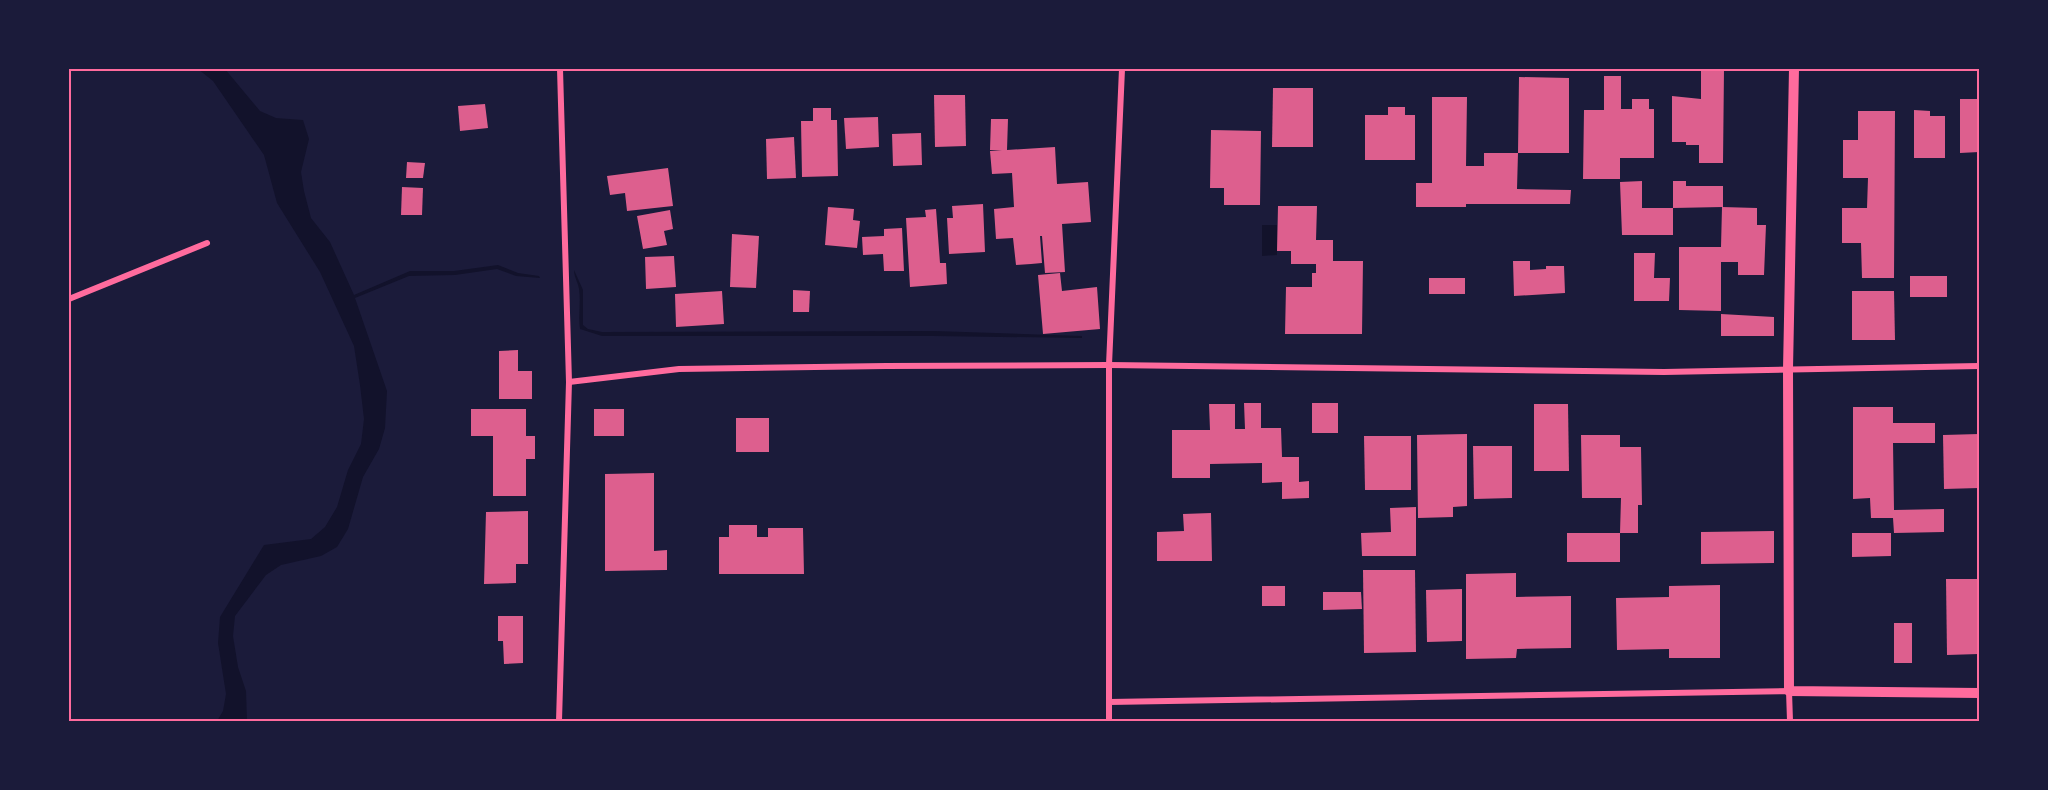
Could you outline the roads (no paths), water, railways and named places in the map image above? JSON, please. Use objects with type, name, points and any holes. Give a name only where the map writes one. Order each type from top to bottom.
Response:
[{"type":"street","points":[[559,721],[569,382],[560,69]]},
{"type":"street","points":[[1109,721],[1109,365],[1122,69]]},
{"type":"street","points":[[1790,721],[1788,369],[1794,69]]},
{"type":"street","points":[[69,298],[207,243]]},
{"type":"street","points":[[569,382],[679,369],[1109,365],[1664,372],[1979,366]]},
{"type":"street","points":[[1109,702],[1790,691],[1979,693]]}]
